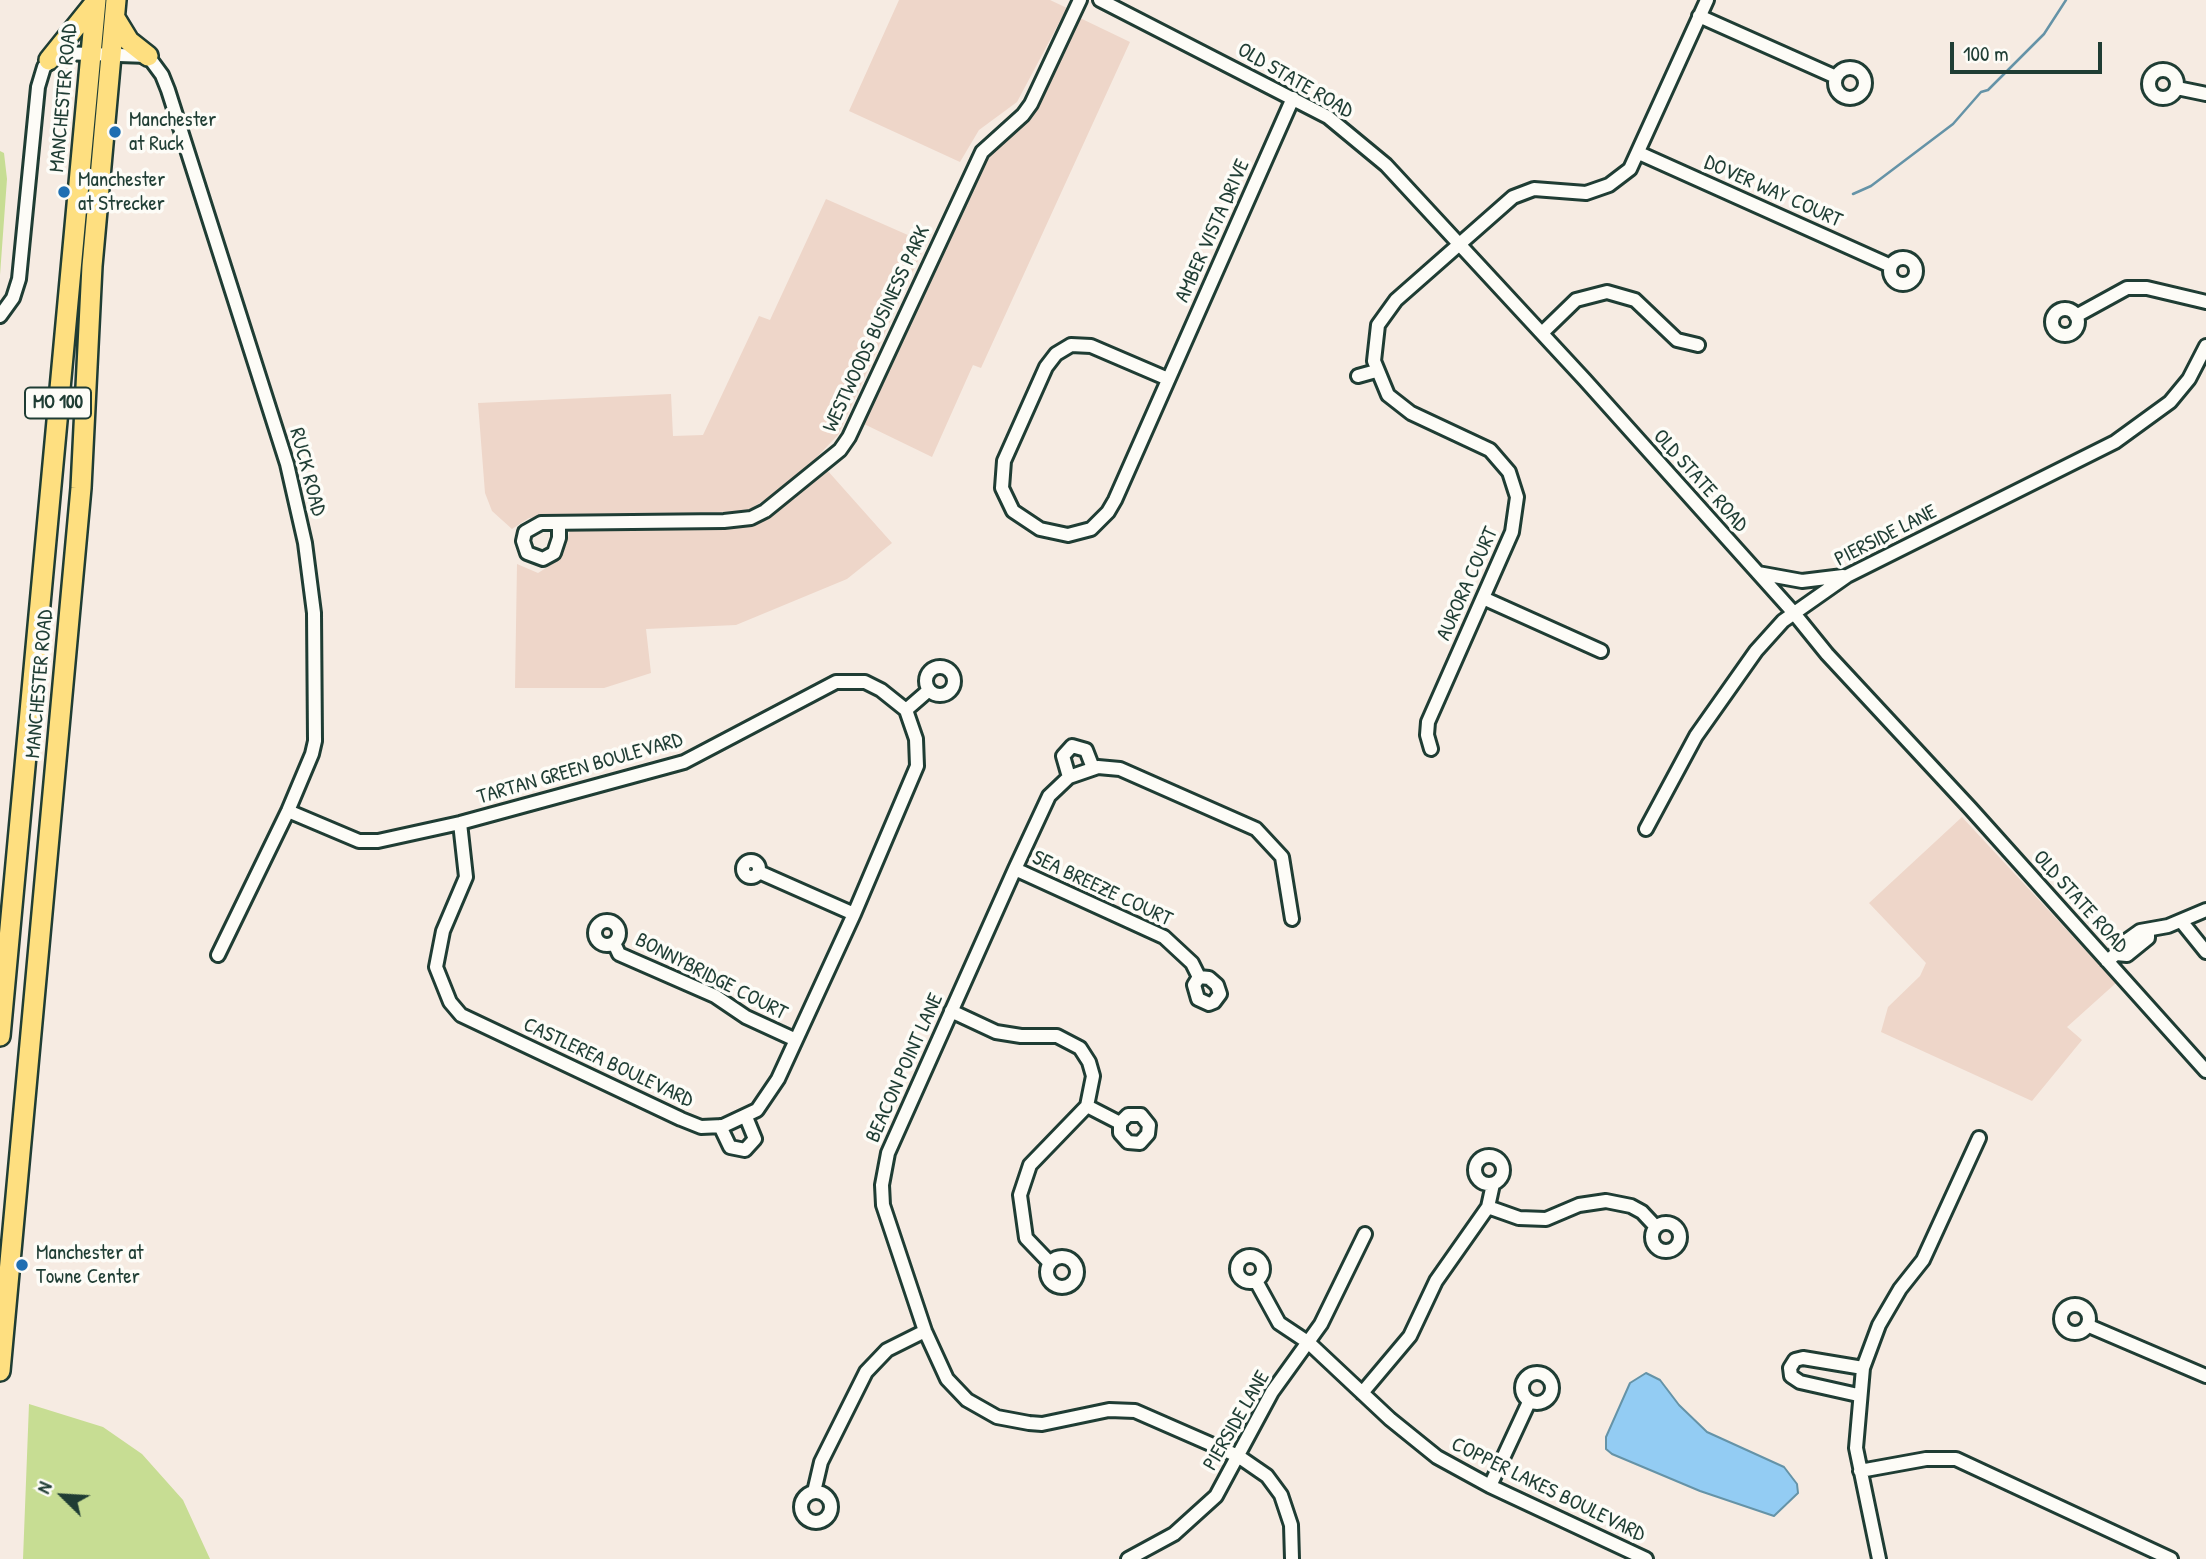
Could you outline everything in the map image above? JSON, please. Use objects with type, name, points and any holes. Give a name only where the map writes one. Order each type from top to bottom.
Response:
[{"type":"highway","name":"MANCHESTER ROAD","points":[[0,1036],[96,0]]},
{"type":"highway","points":[[49,60],[96,0]]},
{"type":"highway","name":"MANCHESTER ROAD","points":[[0,1371],[81,488],[92,266],[116,9]]},
{"type":"highway","points":[[116,9],[129,41],[148,56]]},
{"type":"highway","points":[[0,1215],[16,1196]]},
{"type":"highway","points":[[0,1251],[8,1286]]},
{"type":"street","name":"WESTWOODS BUSINESS PARK","points":[[558,524],[751,518],[765,511],[840,450],[849,438],[982,152],[1024,115],[1080,0]]},
{"type":"street","name":"OLD STATE ROAD","points":[[1100,0],[1328,117],[1362,144],[1459,242],[1793,612],[1827,654],[2112,957],[2206,1071]]},
{"type":"street","points":[[1358,376],[1376,371],[1373,347],[1382,317],[1396,300],[1459,242],[1524,192],[1534,189],[1572,195],[1595,191],[1619,179],[1639,153],[1707,0]]},
{"type":"street","points":[[1699,16],[1836,77]]},
{"type":"street","points":[[0,316],[13,298],[19,279],[38,87],[49,60],[61,53],[148,56]]},
{"type":"street","name":"RUCK ROAD","points":[[148,56],[162,75],[168,90],[287,464],[305,542],[314,613],[315,741],[288,811],[218,955]]},
{"type":"street","points":[[2178,88],[2206,94]]},
{"type":"street","name":"AMBER VISTA DRIVE","points":[[1168,379],[1091,346],[1071,345],[1056,354],[1046,367],[1004,461],[1002,488],[1013,511],[1025,522],[1057,534],[1080,533],[1100,522],[1115,500],[1293,98]]},
{"type":"street","name":"DOVER WAY COURT","points":[[1639,153],[1891,266]]},
{"type":"street","points":[[2076,316],[2127,288],[2147,288],[2206,302]]},
{"type":"street","points":[[1542,333],[1576,300],[1607,292],[1635,300],[1676,340],[1698,345]]},
{"type":"street","name":"PIERSIDE LANE","points":[[1646,829],[1701,729],[1764,640],[1793,612],[1847,576],[2115,442],[2170,402],[2189,379],[2206,346]]},
{"type":"street","name":"AURORA COURT","points":[[1376,371],[1384,389],[1402,408],[1490,450],[1508,472],[1517,497],[1515,523],[1428,722],[1427,735],[1431,749]]},
{"type":"street","points":[[1758,573],[1802,581],[1847,576]]},
{"type":"street","points":[[1483,598],[1601,651]]},
{"type":"street","name":"TARTAN GREEN BOULEVARD","points":[[288,811],[359,841],[378,841],[460,823],[684,762],[836,682],[865,682],[881,690],[906,710]]},
{"type":"street","points":[[906,710],[929,690]]},
{"type":"street","name":"CASTLEREA BOULEVARD","points":[[460,823],[466,877],[443,931],[436,967],[450,1002],[461,1015],[681,1119],[701,1127],[720,1126],[746,1117],[763,1104],[796,1040],[854,914],[917,766],[916,739],[906,710]]},
{"type":"street","points":[[1069,777],[1063,756],[1072,746],[1086,750],[1093,768]]},
{"type":"street","name":"BEACON POINT LANE","points":[[1292,919],[1282,857],[1256,829],[1120,769],[1093,768],[1069,777],[1049,796],[888,1153],[883,1174],[883,1205],[925,1331],[947,1379],[967,1401],[997,1417],[1042,1424],[1109,1410],[1135,1412],[1238,1456],[1267,1476],[1281,1495],[1292,1525],[1292,1559]]},
{"type":"street","name":"SEA BREEZE COURT","points":[[1015,869],[1150,929],[1178,949],[1199,976]]},
{"type":"street","points":[[758,872],[854,914]]},
{"type":"street","points":[[2112,957],[2119,946],[2140,931],[2181,921],[2206,910]]},
{"type":"street","points":[[2181,921],[2206,952]]},
{"type":"street","name":"BONNYBRIDGE COURT","points":[[614,943],[620,954],[715,996],[746,1017],[796,1040]]},
{"type":"street","points":[[951,1011],[996,1032],[1021,1037],[1057,1036],[1080,1048],[1093,1076],[1087,1106],[1030,1165],[1020,1195],[1026,1238],[1049,1262]]},
{"type":"street","points":[[1087,1106],[1120,1123]]},
{"type":"street","points":[[720,1126],[730,1147],[746,1150],[755,1139],[746,1117]]},
{"type":"street","points":[[1879,1559],[1856,1448],[1858,1395],[1863,1368],[1879,1325],[1900,1289],[1923,1260],[1979,1138]]},
{"type":"street","points":[[1362,1393],[1410,1336],[1436,1281],[1488,1207],[1493,1184]]},
{"type":"street","points":[[1488,1207],[1519,1217],[1546,1219],[1579,1205],[1606,1201],[1632,1206],[1657,1227]]},
{"type":"street","name":"PIERSIDE LANE","points":[[1128,1559],[1174,1534],[1200,1514],[1216,1496],[1272,1392],[1309,1343],[1364,1234]]},
{"type":"street","name":"COPPER LAKES BOULEVARD","points":[[1256,1281],[1279,1322],[1309,1343],[1437,1457],[1490,1486],[1646,1559]]},
{"type":"street","points":[[2089,1326],[2206,1376]]},
{"type":"street","points":[[814,1492],[821,1462],[866,1372],[887,1350],[925,1331]]},
{"type":"street","points":[[1858,1395],[1800,1382],[1791,1376],[1790,1368],[1795,1360],[1803,1358],[1863,1368]]},
{"type":"street","points":[[1490,1486],[1529,1402]]},
{"type":"street","points":[[1860,1471],[1926,1459],[1956,1459],[2171,1559]]},
{"type":"shaded area","points":[[899,0],[1050,0],[1067,8],[1017,102],[979,130],[960,162],[849,111]]},
{"type":"shaded area","points":[[1080,18],[1130,42],[981,368],[973,365],[932,457],[864,424],[983,160],[997,143],[1022,127],[1032,115]]},
{"type":"shaded area","points":[[826,199],[926,243],[838,435],[815,459],[770,497],[746,511],[529,518],[512,529],[492,511],[485,493],[478,403],[671,394],[673,436],[703,435],[759,316],[770,320]]},
{"type":"shaded area","points":[[827,470],[892,543],[847,579],[736,625],[646,629],[651,673],[604,688],[515,688],[517,564],[538,573],[554,563],[566,545],[570,530],[750,524],[770,514]]},
{"type":"shaded area","points":[[1962,817],[2116,983],[2067,1027],[2082,1040],[2032,1101],[1881,1032],[1888,1007],[1920,976],[1926,963],[1869,903]]},
{"type":"green space","points":[[0,151],[4,153],[7,179],[0,275]]},
{"type":"green space","points":[[29,1404],[103,1427],[142,1454],[183,1500],[210,1559],[23,1559]]},
{"type":"water","points":[[1646,1373],[1660,1380],[1679,1405],[1707,1432],[1784,1467],[1797,1484],[1798,1493],[1774,1516],[1700,1491],[1612,1454],[1606,1449],[1606,1437],[1630,1383]]},
{"type":"waterway","points":[[1853,194],[1871,186],[1953,124],[1981,92],[1988,90],[2044,34],[2066,0]]},
{"type":"place","name":"Manchester at Ruck","points":[[115,132]]},
{"type":"place","name":"Manchester at Strecker","points":[[64,192]]},
{"type":"place","name":"Manchester at Towne Center","points":[[22,1265]]}]
